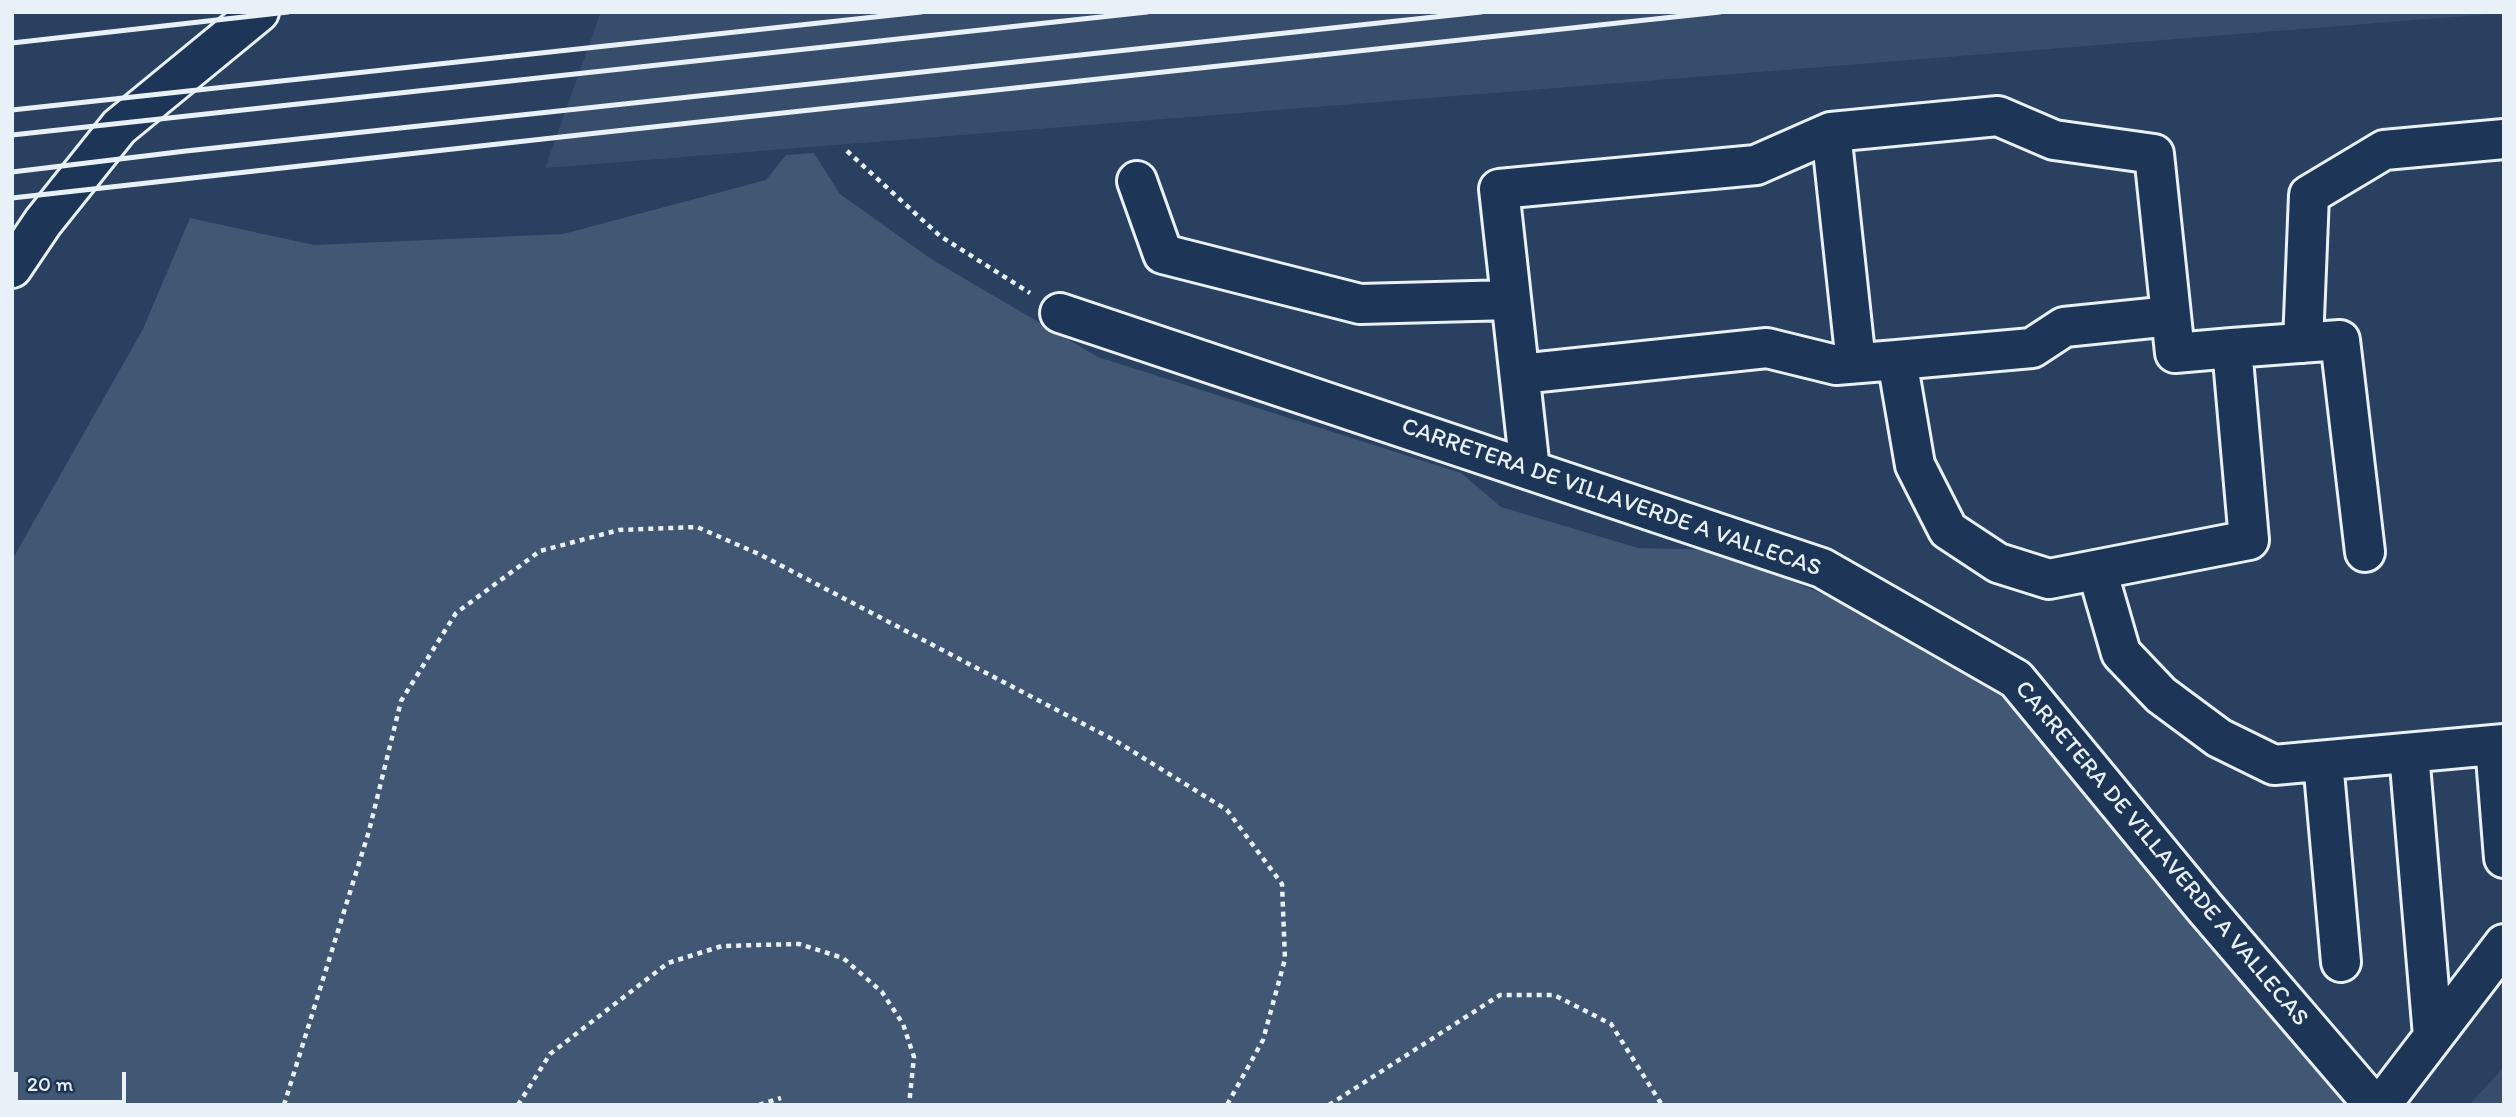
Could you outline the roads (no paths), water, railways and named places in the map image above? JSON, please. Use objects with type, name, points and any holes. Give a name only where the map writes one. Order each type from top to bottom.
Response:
[{"type":"main road","points":[[12,268],[43,222],[120,127],[259,12]]},
{"type":"main road","points":[[1530,470],[1499,189],[1756,165],[1832,132],[1998,116],[2054,140],[2154,154],[2175,353],[2340,340],[2365,551]]},
{"type":"main road","points":[[1832,132],[1856,363]]},
{"type":"main road","points":[[2303,343],[2309,195],[2384,150],[2504,139]]},
{"type":"main road","points":[[1137,181],[1163,254],[1360,304],[1511,300]]},
{"type":"main road","name":"CARRETERA DE VILLAVERDE A VALLECAS","points":[[1060,313],[1822,568],[2016,679],[2204,907],[2374,1105]]},
{"type":"main road","points":[[1520,374],[1767,348],[1836,365],[2032,348],[2064,327],[2171,316]]},
{"type":"main road","points":[[1896,360],[1915,465],[1948,530],[1998,563],[2049,579],[2249,540],[2232,348]]},
{"type":"main road","points":[[2097,570],[2121,653],[2161,695],[2219,738],[2274,765],[2499,745],[2504,858]]},
{"type":"main road","points":[[2409,753],[2433,1036]]},
{"type":"main road","points":[[2323,761],[2342,962]]},
{"type":"main road","points":[[2381,1105],[2504,944]]},
{"type":"railway","points":[[12,43],[288,12]]},
{"type":"railway","points":[[12,110],[921,12]]},
{"type":"railway","points":[[12,135],[1147,12]]},
{"type":"railway","points":[[12,172],[1481,12]]},
{"type":"railway","points":[[12,198],[1720,12]]}]
